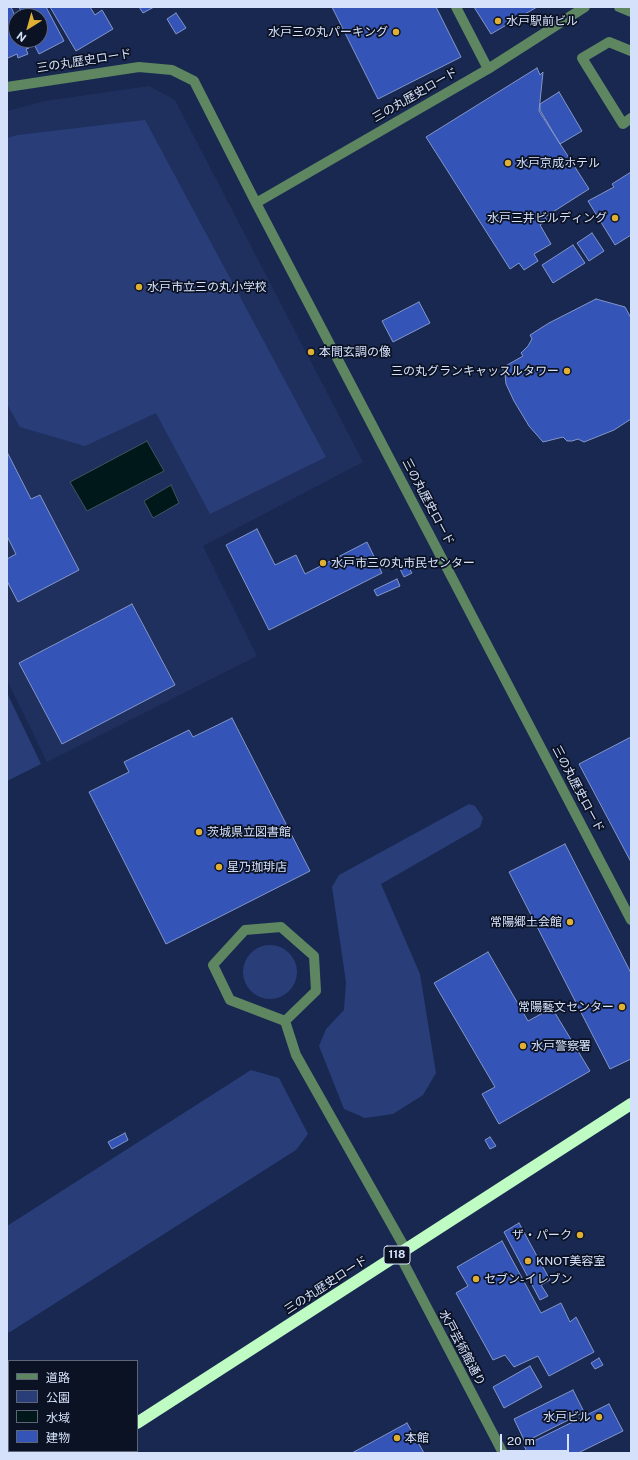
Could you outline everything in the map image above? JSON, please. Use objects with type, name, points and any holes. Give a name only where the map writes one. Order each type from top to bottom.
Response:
[{"type":"highway","name":"三の丸歴史ロード","points":[[138,1422],[631,1104]]},
{"type":"street","points":[[456,7],[488,69]]},
{"type":"street","name":"三の丸歴史ロード","points":[[256,203],[488,69],[586,7]]},
{"type":"street","points":[[619,7],[631,12]]},
{"type":"street","points":[[631,51],[609,42],[582,58],[623,124],[631,118]]},
{"type":"street","name":"三の丸歴史ロード","points":[[7,87],[139,67],[172,70],[194,81],[256,203],[631,920]]},
{"type":"street","points":[[281,927],[314,956],[316,991],[285,1021],[230,1000],[213,965],[246,930],[281,927]]},
{"type":"street","name":"水戸芸術館通り","points":[[285,1021],[296,1055],[403,1252],[503,1453]]},
{"type":"shaded area","name":"水戸市立三の丸小学校","points":[[149,86],[175,100],[363,462],[203,546],[257,656],[47,762],[7,680],[7,111],[45,101]]},
{"type":"green space","points":[[145,120],[326,457],[210,514],[156,413],[85,446],[20,427],[7,404],[7,138],[18,135]]},
{"type":"green space","points":[[7,693],[41,764],[7,781]]},
{"type":"green space","points":[[469,804],[475,806],[483,818],[480,827],[381,884],[420,974],[436,1073],[423,1095],[393,1114],[365,1118],[344,1109],[319,1046],[326,1029],[344,1010],[346,982],[332,887],[339,875]]},
{"type":"green space","points":[[270,945],[280,947],[289,953],[295,962],[297,972],[295,982],[289,991],[280,997],[270,999],[260,997],[251,991],[245,982],[243,972],[245,962],[251,953],[260,947]]},
{"type":"green space","points":[[251,1070],[279,1078],[308,1134],[296,1150],[10,1332],[7,1332],[7,1226]]},
{"type":"water","points":[[147,441],[164,471],[87,511],[70,482]]},
{"type":"water","points":[[171,485],[179,503],[153,518],[144,501]]},
{"type":"building","points":[[7,7],[11,7],[8,8],[8,48],[29,48],[26,49],[28,54],[18,58],[17,54],[8,58]]},
{"type":"building","points":[[19,7],[47,8],[19,8]]},
{"type":"building","points":[[50,7],[90,7],[95,15],[102,10],[113,29],[76,51]]},
{"type":"building","points":[[139,7],[154,7],[143,13]]},
{"type":"building","name":"水戸三の丸パーキング","points":[[332,7],[436,7],[461,57],[378,99]]},
{"type":"building","name":"水戸駅前ビル","points":[[474,7],[537,7],[491,34]]},
{"type":"building","points":[[48,11],[64,41],[39,54],[36,48],[48,48]]},
{"type":"building","points":[[176,13],[186,28],[176,34],[167,19]]},
{"type":"building","name":"水戸京成ホテル","points":[[537,68],[540,75],[543,72],[539,111],[589,189],[545,217],[547,220],[540,225],[551,244],[534,254],[538,261],[524,270],[519,263],[510,269],[426,137]]},
{"type":"building","points":[[559,92],[582,131],[560,144],[540,110],[540,104]]},
{"type":"building","name":"水戸三井ビルディング","points":[[631,172],[631,235],[615,245],[588,201],[614,187],[612,184]]},
{"type":"building","points":[[592,233],[604,251],[589,261],[577,243]]},
{"type":"building","points":[[573,245],[585,263],[553,283],[542,265]]},
{"type":"building","name":"三の丸グランキャッスルタワー","points":[[596,299],[625,307],[631,318],[631,419],[614,430],[584,442],[578,439],[567,441],[563,437],[543,442],[529,426],[514,401],[506,384],[505,374],[502,368],[523,356],[521,353],[532,339],[530,335],[549,323]]},
{"type":"building","points":[[419,302],[430,323],[393,342],[382,321]]},
{"type":"building","points":[[7,452],[31,499],[40,495],[79,570],[18,602],[7,581],[7,559],[16,554],[7,536]]},
{"type":"building","points":[[257,529],[275,565],[296,555],[305,574],[367,542],[382,573],[269,630],[226,545]]},
{"type":"building","points":[[406,563],[412,573],[404,577],[399,567]]},
{"type":"building","points":[[397,579],[400,586],[377,596],[374,590]]},
{"type":"building","points":[[132,604],[175,685],[62,744],[19,663]]},
{"type":"building","name":"茨城県立図書館","points":[[232,718],[310,871],[166,944],[89,792],[129,772],[124,762],[189,730],[193,737]]},
{"type":"building","points":[[631,737],[631,862],[579,764]]},
{"type":"building","name":"常陽郷土会館","points":[[565,844],[631,973],[631,1059],[610,1069],[509,872]]},
{"type":"building","name":"水戸警察署","points":[[488,952],[528,1021],[552,1008],[590,1071],[499,1124],[482,1094],[495,1087],[434,983]]},
{"type":"building","points":[[125,1133],[128,1140],[112,1149],[108,1142]]},
{"type":"building","points":[[490,1137],[496,1146],[490,1149],[485,1140]]},
{"type":"building","points":[[519,1223],[550,1280],[541,1285],[548,1296],[540,1300],[504,1232]]},
{"type":"building","points":[[502,1241],[541,1313],[561,1303],[570,1322],[576,1317],[594,1352],[549,1376],[538,1356],[514,1367],[505,1355],[493,1360],[456,1293],[468,1286],[457,1267]]},
{"type":"building","points":[[599,1358],[603,1365],[595,1369],[591,1363]]},
{"type":"building","points":[[530,1366],[542,1387],[504,1408],[493,1387]]},
{"type":"building","points":[[573,1390],[584,1412],[525,1442],[514,1419]]},
{"type":"building","name":"水戸ビル","points":[[609,1404],[623,1431],[578,1453],[528,1453],[524,1446]]},
{"type":"building","name":"本館","points":[[407,1423],[424,1453],[352,1453]]},
{"type":"place","name":"水戸駅前ビル","points":[[498,21]]},
{"type":"place","name":"水戸三の丸パーキング","points":[[396,32]]},
{"type":"place","name":"水戸京成ホテル","points":[[508,163]]},
{"type":"place","name":"水戸三井ビルディング","points":[[615,218]]},
{"type":"place","name":"水戸市立三の丸小学校","points":[[139,287]]},
{"type":"place","name":"本間玄調の像","points":[[311,352]]},
{"type":"place","name":"三の丸グランキャッスルタワー","points":[[567,371]]},
{"type":"place","name":"水戸市三の丸市民センター","points":[[323,563]]},
{"type":"place","name":"茨城県立図書館","points":[[199,832]]},
{"type":"place","name":"星乃珈琲店","points":[[219,867]]},
{"type":"place","name":"常陽郷土会館","points":[[570,922]]},
{"type":"place","name":"常陽藝文センター","points":[[622,1007]]},
{"type":"place","name":"水戸警察署","points":[[523,1046]]},
{"type":"place","name":"ザ・パーク","points":[[580,1235]]},
{"type":"place","name":"KNOT美容室","points":[[528,1261]]},
{"type":"place","name":"セブン-イレブン","points":[[476,1279]]},
{"type":"place","name":"水戸ビル","points":[[599,1417]]},
{"type":"place","name":"本館","points":[[397,1438]]}]
